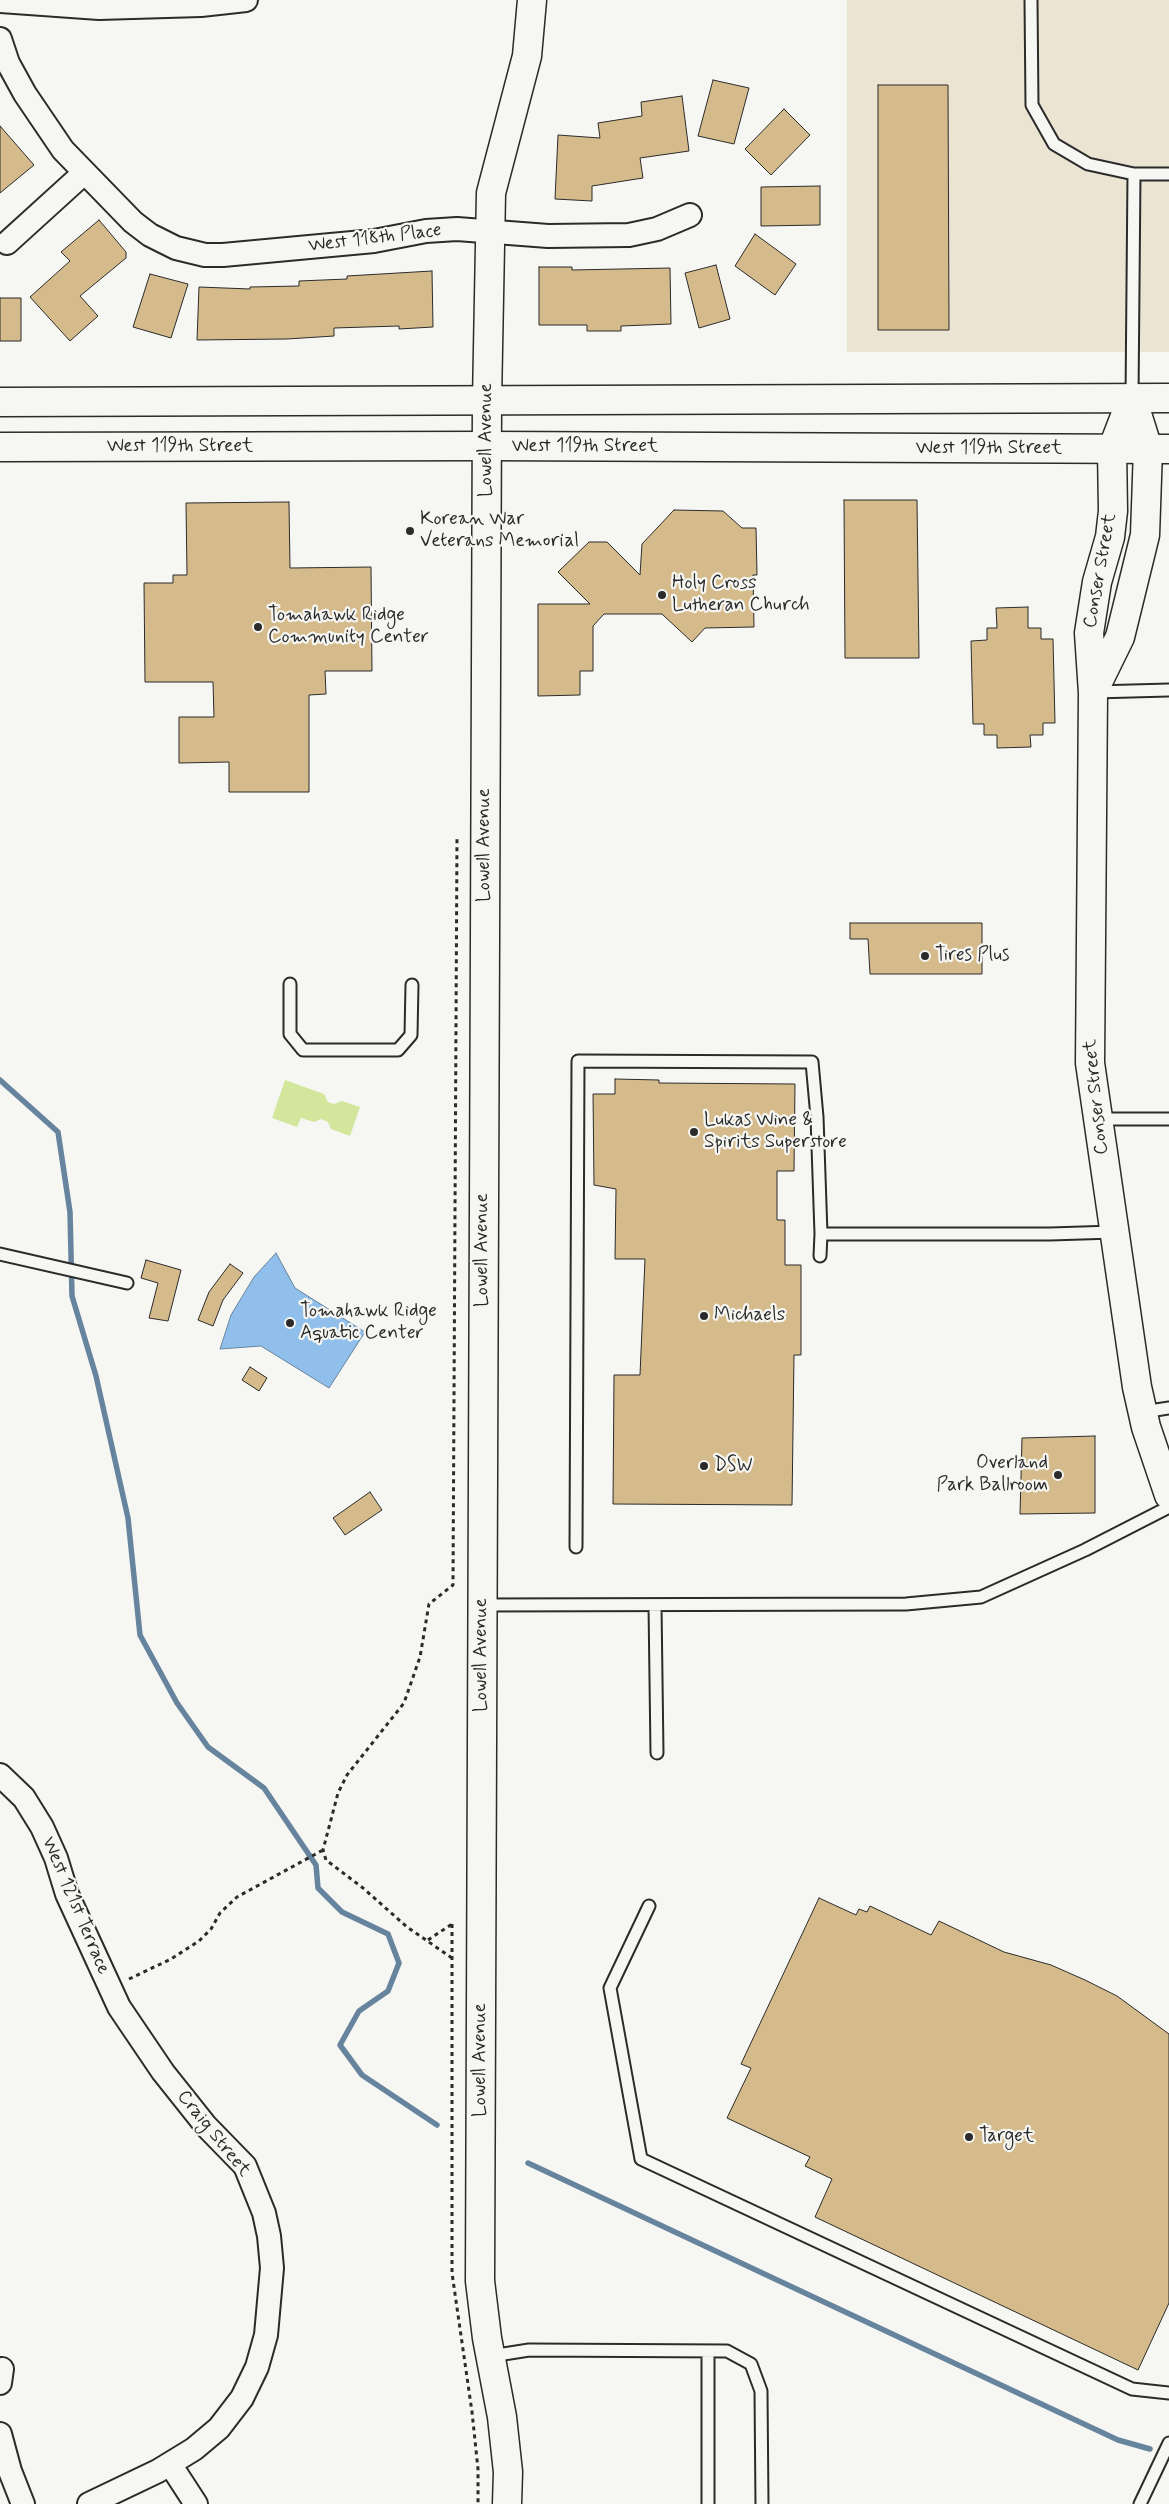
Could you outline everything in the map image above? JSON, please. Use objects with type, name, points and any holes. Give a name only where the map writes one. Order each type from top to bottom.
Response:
[{"type":"street","points":[[0,1],[99,8],[192,5],[246,0]]},
{"type":"street","name":"Lowell Avenue","points":[[508,2504],[508,2472],[502,2417],[480,2281],[486,446],[491,193],[527,56],[532,0]]},
{"type":"street","name":"West 118th Place","points":[[0,39],[8,64],[24,94],[63,150],[115,206],[150,235],[176,248],[205,255],[223,256],[374,240],[426,231],[457,229],[548,236],[630,235],[657,230],[690,214]]},
{"type":"street","points":[[7,244],[84,173]]},
{"type":"street","name":"Conser Street","points":[[1092,692],[1120,637],[1145,535],[1159,450],[1132,398]]},
{"type":"street","name":"Conser Street","points":[[1132,398],[1112,450],[1113,511],[1111,528],[1097,582],[1089,633],[1092,692],[1090,1063],[1115,1232],[1156,1410],[1158,1465],[1169,1495]]},
{"type":"street","points":[[0,402],[1169,398]]},
{"type":"street","name":"West 119th Street","points":[[0,447],[486,446],[1159,450]]},
{"type":"street","name":"West 121st Terrace","points":[[0,1775],[24,1798],[42,1828],[56,1858],[67,1894],[110,1989],[119,2008],[142,2042]]},
{"type":"street","name":"Craig Street","points":[[88,2504],[170,2464],[194,2449],[219,2428],[242,2398],[257,2367],[266,2335],[270,2304],[270,2236],[264,2212],[245,2166],[206,2126],[142,2042]]},
{"type":"street","points":[[0,2434],[10,2471],[24,2504]]},
{"type":"street","points":[[170,2464],[196,2504]]},
{"type":"lane","points":[[1030,0],[1032,105],[1054,144],[1088,164],[1134,174],[1169,174]]},
{"type":"lane","points":[[1132,398],[1134,174]]},
{"type":"lane","points":[[1092,692],[1169,690]]},
{"type":"lane","points":[[290,984],[290,1034],[303,1050],[398,1050],[411,1035],[412,985]]},
{"type":"lane","points":[[576,1547],[578,1061],[812,1062],[817,1116],[820,1256]]},
{"type":"lane","points":[[1097,1120],[1169,1119]]},
{"type":"lane","points":[[821,1234],[1050,1234],[1115,1232]]},
{"type":"lane","points":[[0,1254],[127,1283]]},
{"type":"lane","points":[[482,1605],[906,1604],[981,1597],[1085,1550],[1169,1507]]},
{"type":"lane","points":[[655,1605],[657,1753]]},
{"type":"lane","points":[[648,1906],[610,1988],[641,2159],[1132,2389],[1169,2393]]},
{"type":"lane","points":[[491,2356],[530,2350],[727,2351],[751,2364],[761,2391],[762,2504]]},
{"type":"lane","points":[[708,2351],[708,2504]]},
{"type":"lane","points":[[1140,2504],[1169,2443]]},
{"type":"path","points":[[428,1940],[452,1924],[452,1958],[407,1927],[363,1888],[326,1860],[323,1850],[338,1793],[347,1775],[404,1703],[420,1657],[429,1604],[453,1585],[457,838]]},
{"type":"path","points":[[110,1989],[171,1959],[199,1941],[211,1929],[220,1913],[237,1897],[268,1878],[323,1850]]},
{"type":"shaded area","points":[[847,0],[1169,0],[1169,352],[847,352]]},
{"type":"green space","points":[[285,1080],[324,1094],[328,1102],[334,1104],[342,1101],[360,1107],[350,1136],[331,1129],[328,1122],[321,1119],[314,1122],[301,1118],[297,1127],[272,1118]]},
{"type":"water","name":"Tomahawk Ridge Aquatic Center","points":[[276,1253],[295,1288],[365,1332],[329,1388],[261,1346],[220,1349],[231,1315],[254,1277]]},
{"type":"building","points":[[713,80],[749,88],[734,144],[698,136]]},
{"type":"building","points":[[878,85],[948,85],[949,330],[878,330]]},
{"type":"building","points":[[682,96],[689,151],[640,158],[643,178],[592,186],[592,201],[555,199],[558,135],[600,138],[598,123],[642,116],[641,102]]},
{"type":"building","points":[[784,109],[810,135],[771,175],[745,149]]},
{"type":"building","points":[[0,126],[34,165],[0,193]]},
{"type":"building","points":[[820,186],[820,225],[761,226],[761,187]]},
{"type":"building","points":[[99,220],[126,252],[126,258],[80,296],[98,316],[70,341],[30,297],[70,261],[61,252]]},
{"type":"building","points":[[755,234],[796,264],[775,295],[735,266]]},
{"type":"building","points":[[716,265],[730,319],[699,328],[685,273]]},
{"type":"building","points":[[539,267],[572,267],[572,270],[670,268],[671,324],[621,326],[621,331],[587,331],[587,325],[539,325]]},
{"type":"building","points":[[432,271],[433,327],[399,329],[399,326],[334,328],[334,336],[287,339],[197,340],[199,287],[250,289],[250,287],[299,286],[299,281],[347,279],[347,276]]},
{"type":"building","points":[[150,274],[188,284],[171,338],[133,327]]},
{"type":"building","points":[[0,298],[21,298],[21,341],[0,341]]},
{"type":"building","points":[[844,500],[917,500],[919,658],[845,658]]},
{"type":"building","name":"Tomahawk Ridge Community Center","points":[[289,502],[290,568],[371,567],[372,671],[325,671],[326,694],[309,695],[309,792],[229,792],[229,762],[179,763],[179,717],[214,717],[213,682],[145,682],[144,583],[173,583],[173,575],[187,575],[186,503]]},
{"type":"building","name":"Holy Cross Lutheran Church","points":[[674,510],[723,511],[742,528],[756,528],[757,575],[753,575],[754,627],[705,628],[692,642],[662,614],[604,614],[593,626],[593,671],[580,671],[580,695],[538,696],[538,604],[590,604],[558,572],[589,542],[607,542],[640,575],[642,544]]},
{"type":"building","points":[[1028,607],[1028,628],[1041,628],[1041,639],[1053,639],[1055,723],[1043,723],[1043,735],[1030,735],[1031,747],[997,748],[997,735],[984,735],[984,724],[973,724],[971,641],[987,640],[987,628],[997,628],[996,608]]},
{"type":"building","name":"Tires Plus","points":[[850,923],[982,923],[982,974],[870,974],[868,939],[850,939]]},
{"type":"building","points":[[615,1079],[659,1080],[659,1083],[795,1084],[794,1171],[777,1171],[777,1220],[785,1220],[785,1265],[801,1265],[801,1355],[794,1355],[792,1505],[613,1504],[614,1375],[640,1375],[645,1259],[615,1259],[616,1189],[594,1185],[593,1094],[615,1094]]},
{"type":"building","points":[[146,1260],[181,1270],[168,1321],[149,1318],[158,1283],[141,1278]]},
{"type":"building","points":[[230,1264],[243,1273],[223,1300],[213,1326],[198,1320],[209,1292]]},
{"type":"building","points":[[250,1367],[267,1378],[259,1391],[242,1380]]},
{"type":"building","name":"Overland Park Ballroom","points":[[1095,1436],[1095,1513],[1020,1514],[1022,1438]]},
{"type":"building","points":[[370,1492],[382,1510],[345,1535],[333,1518]]},
{"type":"building","name":"Target","points":[[819,1898],[856,1915],[859,1909],[867,1912],[870,1906],[931,1935],[939,1921],[1004,1952],[1051,1965],[1085,1980],[1117,1996],[1169,2034],[1169,2303],[1138,2370],[815,2217],[832,2179],[805,2166],[810,2157],[727,2118],[751,2068],[741,2064]]},
{"type":"waterway","points":[[0,1080],[58,1132],[70,1212],[72,1296],[96,1376],[128,1518],[140,1635],[177,1703],[208,1747],[264,1788],[316,1865],[318,1888],[342,1912],[388,1934],[399,1963],[388,1991],[359,2011],[340,2045],[362,2075],[437,2125]]},
{"type":"waterway","points":[[528,2163],[1118,2440],[1150,2449]]},
{"type":"place","name":"Korean War Veterans Memorial","points":[[410,531]]},
{"type":"place","name":"Holy Cross Lutheran Church","points":[[662,595]]},
{"type":"place","name":"Tomahawk Ridge Community Center","points":[[258,627]]},
{"type":"place","name":"Tires Plus","points":[[925,956]]},
{"type":"place","name":"Lukas Wine & Spirits Superstore","points":[[694,1132]]},
{"type":"place","name":"Michaels","points":[[704,1316]]},
{"type":"place","name":"Tomahawk Ridge Aquatic Center","points":[[290,1323]]},
{"type":"place","name":"DSW","points":[[704,1466]]},
{"type":"place","name":"Overland Park Ballroom","points":[[1058,1475]]},
{"type":"place","name":"Target","points":[[969,2137]]}]
